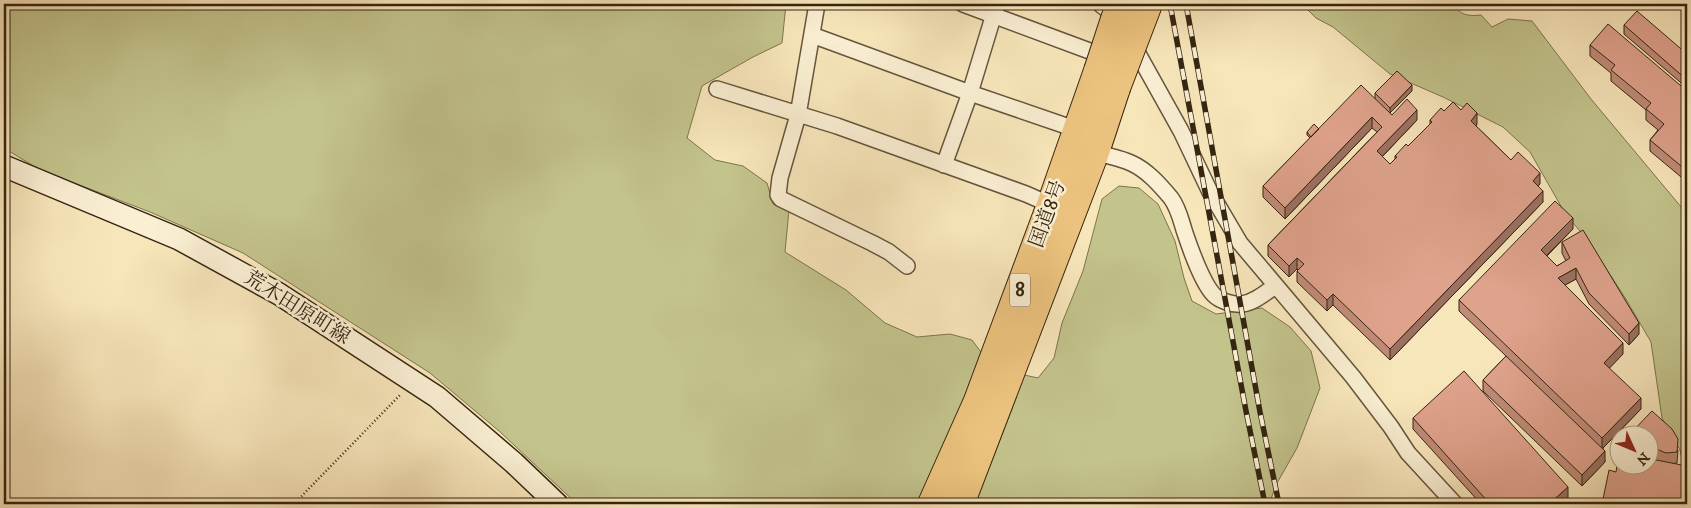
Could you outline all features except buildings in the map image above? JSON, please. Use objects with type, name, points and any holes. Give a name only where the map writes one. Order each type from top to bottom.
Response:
[{"type":"highway","name":"国道8号","points":[[932,504],[978,401],[1078,130],[1106,72],[1148,4]]},
{"type":"highway","name":"国道8号","points":[[960,504],[1095,152],[1106,72],[1120,12]]},
{"type":"main road","name":"荒木田原町線","points":[[4,166],[179,239],[280,294],[437,397],[514,463],[557,504]]},
{"type":"street","points":[[817,4],[798,115],[780,178],[778,194],[781,199],[889,252],[907,266]]},
{"type":"street","points":[[963,4],[995,9],[1106,72]]},
{"type":"street","points":[[1100,4],[1120,12]]},
{"type":"street","points":[[1112,4],[1120,12],[1210,192],[1240,243],[1353,378],[1391,427],[1408,453],[1455,504]]},
{"type":"street","points":[[944,165],[970,93],[995,9]]},
{"type":"street","points":[[812,35],[1078,130]]},
{"type":"street","points":[[717,89],[837,126],[1026,194],[1051,205]]},
{"type":"street","points":[[1095,152],[1132,163],[1150,175],[1172,200],[1180,214],[1185,233],[1208,288],[1215,296],[1228,303],[1242,304],[1257,299],[1275,286]]},
{"type":"path","points":[[294,504],[413,382]]},
{"type":"green space","points":[[4,4],[786,4],[782,43],[702,86],[687,138],[715,160],[743,166],[767,183],[773,204],[789,210],[785,252],[846,290],[885,323],[917,337],[950,334],[972,340],[993,368],[1038,378],[1054,358],[1062,323],[1083,271],[1102,199],[1119,186],[1139,188],[1158,204],[1175,241],[1192,301],[1216,314],[1262,308],[1290,327],[1311,351],[1320,388],[1297,448],[1277,483],[1269,504],[577,504],[499,431],[430,373],[243,253],[150,212],[40,170],[4,148]]},
{"type":"green space","points":[[1302,4],[1456,4],[1456,8],[1461,13],[1481,15],[1492,27],[1508,19],[1532,21],[1591,99],[1687,214],[1687,471],[1683,464],[1680,450],[1662,418],[1651,342],[1586,238],[1566,215],[1530,152],[1503,127],[1443,97],[1390,74],[1333,27],[1316,18]]},
{"type":"railway","points":[[1170,4],[1265,504]]},
{"type":"railway","points":[[1186,4],[1260,412],[1279,504]]}]
